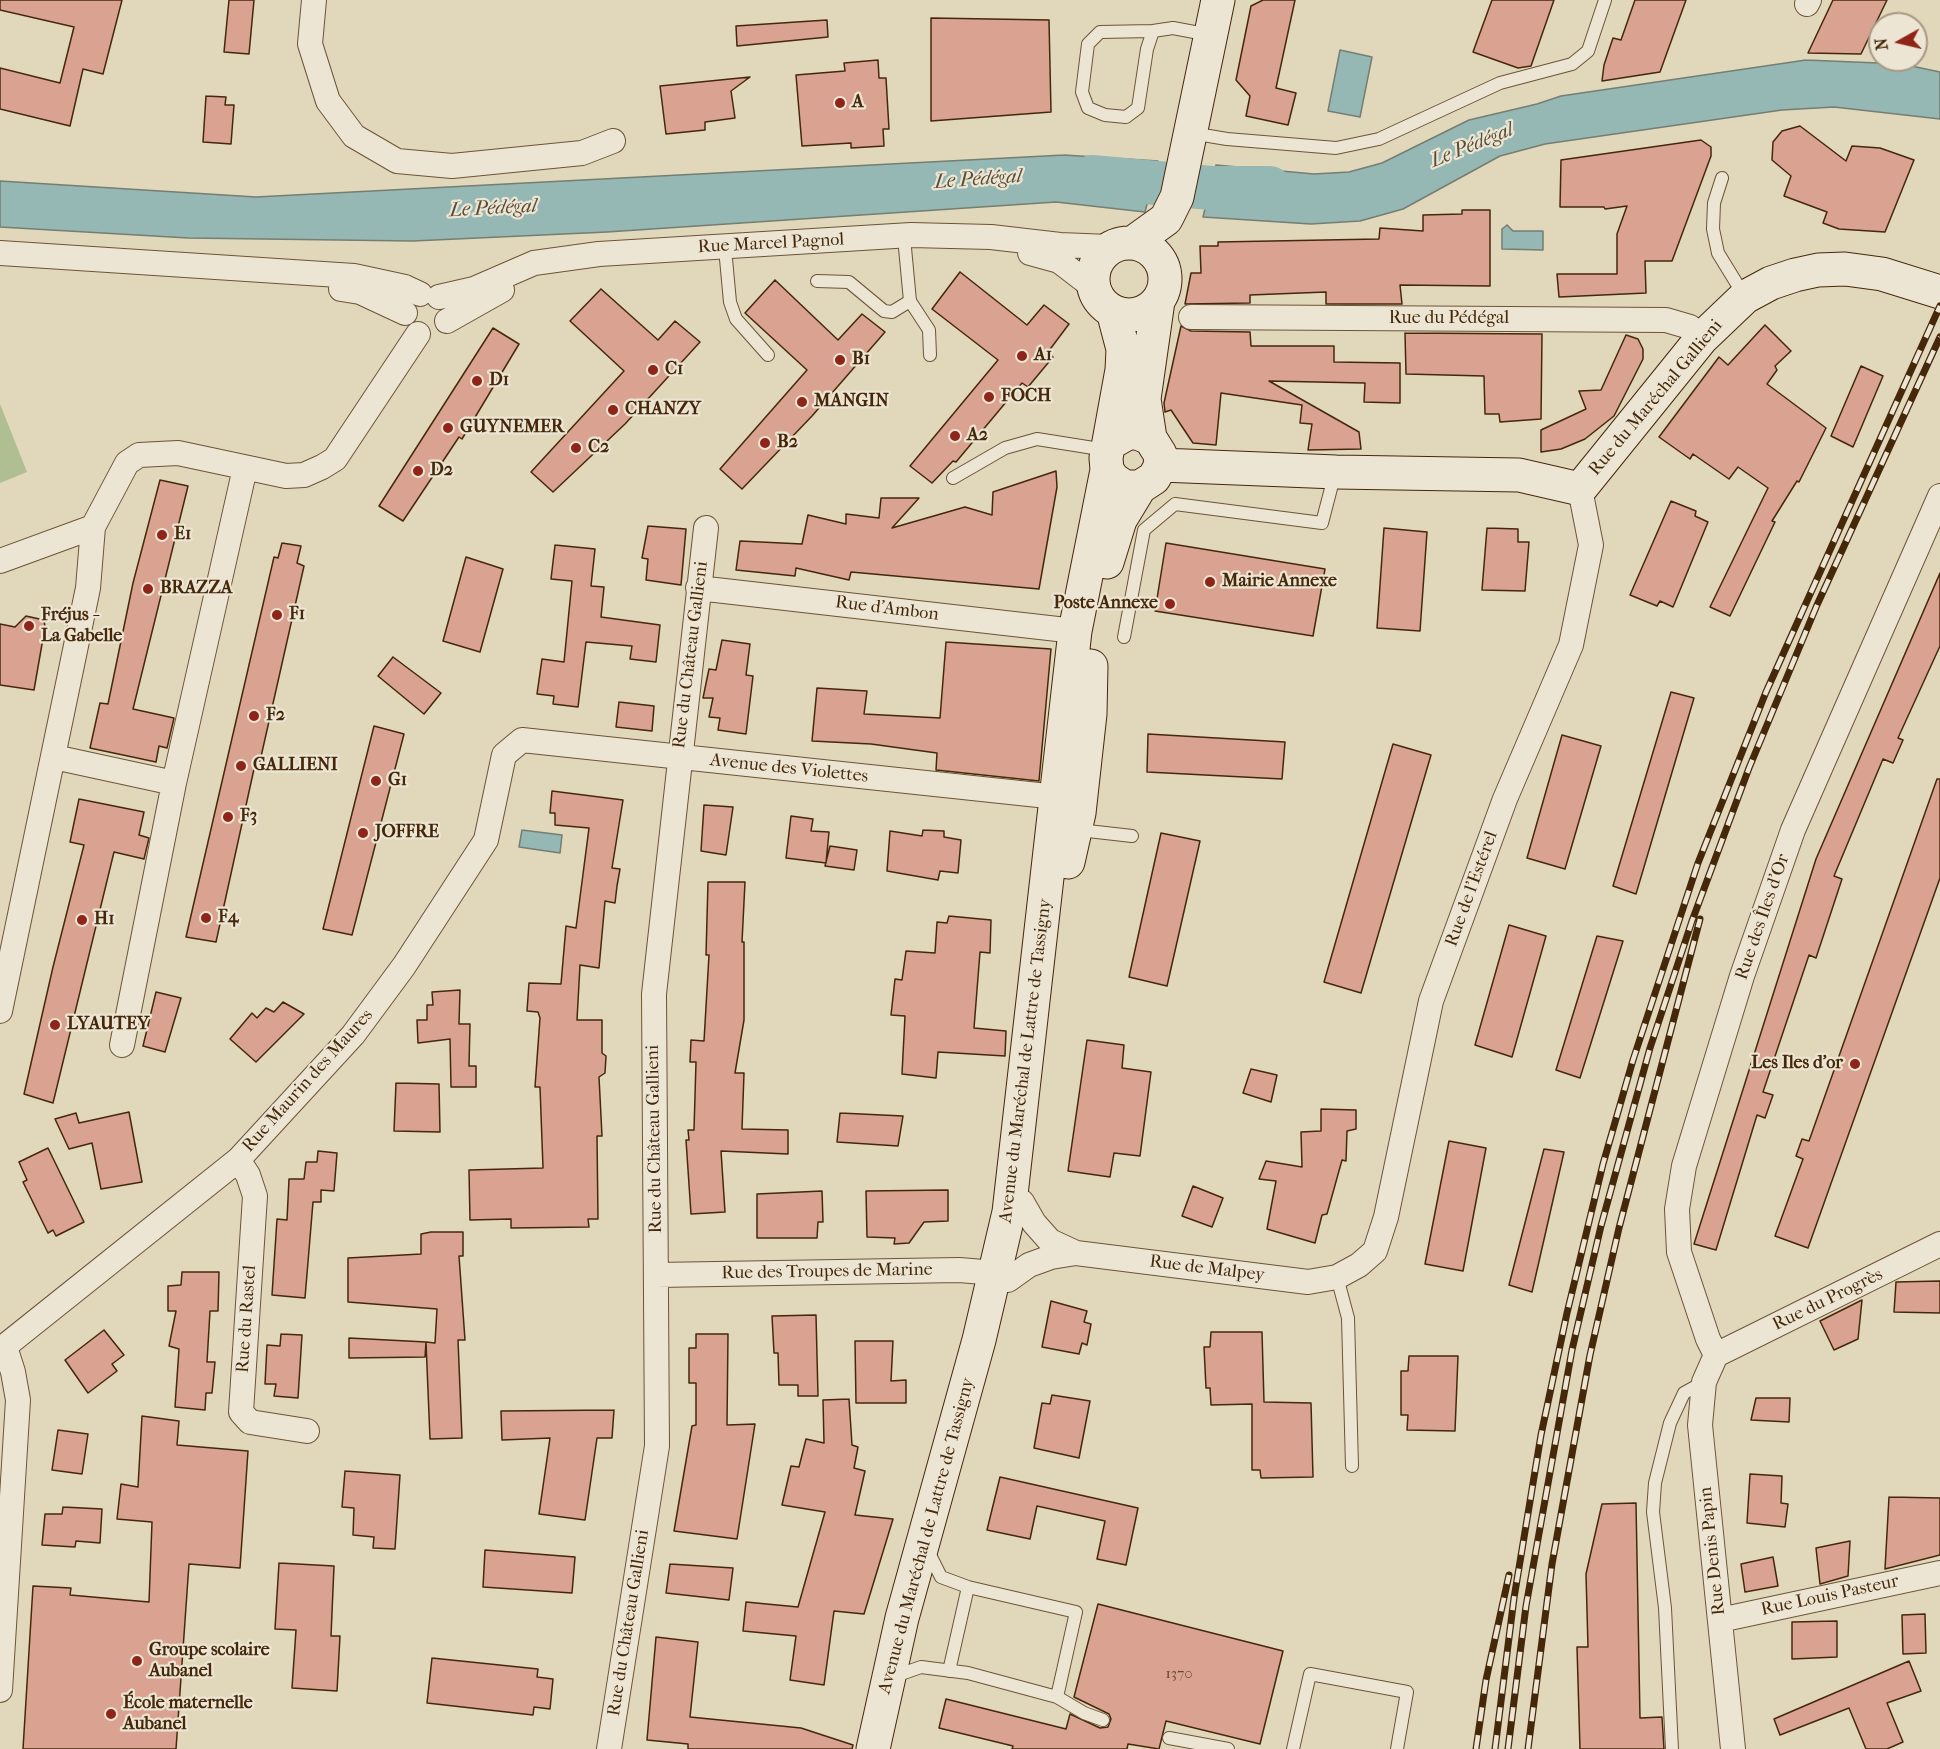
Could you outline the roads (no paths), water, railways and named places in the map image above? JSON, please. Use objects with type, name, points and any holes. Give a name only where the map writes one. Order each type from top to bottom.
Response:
[{"type":"main road","points":[[1108,455],[1118,484],[1150,463],[1144,399],[1158,301],[1165,282],[1163,268],[1167,216],[1177,197],[1218,0]]},
{"type":"main road","points":[[1158,301],[1144,312],[1134,315],[1113,311],[1100,301],[1093,286],[1096,263],[1167,216]]},
{"type":"main road","points":[[1122,245],[1147,247],[1157,256],[1163,268]]},
{"type":"main road","name":"Rue du Maréchal Gallieni","points":[[1108,455],[1128,433],[1137,433],[1150,463],[1336,472],[1519,475],[1580,489],[1702,338],[1745,297],[1771,284],[1818,270],[1845,268],[1882,274],[1935,292]]},
{"type":"main road","name":"Avenue du Maréchal de Lattre de Tassigny","points":[[885,1749],[930,1555],[1002,1276],[1014,1186],[1075,631],[1108,455],[1123,349],[1113,311]]},
{"type":"main road","name":"Avenue du Maréchal de Lattre de Tassigny","points":[[873,1749],[902,1618],[1002,1276],[1017,1246],[1059,904],[1076,827],[1090,714],[1091,644],[1113,539],[1120,520],[1150,463]]},
{"type":"street","points":[[314,0],[310,44],[328,101],[354,136],[397,161],[452,166],[582,153],[613,141]]},
{"type":"street","name":"Rue Marcel Pagnol","points":[[430,296],[474,289],[534,262],[599,254],[911,235],[992,237],[1060,245],[1122,245]]},
{"type":"street","name":"Rue Marcel Pagnol","points":[[447,321],[508,287],[566,269],[904,248],[992,249],[1042,255],[1059,261],[1093,286]]},
{"type":"street","points":[[0,253],[354,276],[393,284],[430,296],[446,308],[447,321],[438,332],[432,335],[418,334],[408,326],[405,313],[410,301],[430,296]]},
{"type":"street","points":[[0,266],[335,288],[360,292],[405,313]]},
{"type":"street","name":"Rue du Pédégal","points":[[1191,317],[1666,320],[1690,327],[1702,338]]},
{"type":"street","points":[[0,1011],[88,588],[93,527],[127,463],[139,455],[178,453],[246,468],[294,476],[303,475],[335,459],[418,334]]},
{"type":"street","points":[[122,1045],[174,783],[246,468]]},
{"type":"street","name":"Rue de l'Estérel","points":[[1337,1277],[1359,1265],[1375,1251],[1386,1217],[1431,1001],[1505,799],[1571,645],[1591,544],[1580,489]]},
{"type":"street","name":"Rue des Îles d'Or","points":[[1716,1355],[1708,1339],[1679,1252],[1677,1209],[1684,1166],[1742,976],[1792,830],[1940,496]]},
{"type":"street","points":[[0,561],[93,527]]},
{"type":"street","name":"Rue du Château Gallieni","points":[[609,1749],[657,1446],[654,994],[706,528]]},
{"type":"street","name":"Rue d'Ambon","points":[[698,588],[1075,631]]},
{"type":"street","name":"Avenue des Violettes","points":[[522,740],[1057,797]]},
{"type":"street","name":"Rue Maurin des Maures","points":[[2,1348],[238,1160],[353,1035],[404,966],[486,840],[504,755],[522,740]]},
{"type":"street","points":[[54,757],[174,783]]},
{"type":"street","name":"Rue du Rastel","points":[[238,1160],[248,1175],[255,1196],[241,1412],[250,1422],[307,1431]]},
{"type":"street","name":"Rue de Malpey","points":[[1022,1202],[1034,1223],[1050,1241],[1076,1253]]},
{"type":"street","name":"Rue du Progrès","points":[[1716,1355],[1940,1244]]},
{"type":"street","name":"Rue de Malpey","points":[[1002,1276],[1051,1257],[1076,1253],[1308,1282],[1337,1277]]},
{"type":"street","name":"Rue des Troupes de Marine","points":[[656,1275],[959,1270],[1002,1276]]},
{"type":"street","points":[[0,1690],[18,1400],[14,1372],[2,1348]]},
{"type":"street","name":"Rue Denis Papin","points":[[1716,1355],[1704,1382],[1700,1425],[1732,1749]]},
{"type":"street","name":"Rue Louis Pasteur","points":[[1720,1620],[1940,1573]]},
{"type":"lane","points":[[1188,143],[1227,139],[1336,148],[1379,139],[1500,83],[1572,64],[1588,51],[1605,0]]},
{"type":"lane","points":[[1153,31],[1147,49],[1138,108],[1126,117],[1105,115],[1088,108],[1082,92],[1089,44],[1100,32],[1153,31],[1173,28],[1211,35]]},
{"type":"lane","points":[[1722,178],[1714,203],[1713,229],[1719,253],[1745,297]]},
{"type":"lane","points":[[904,248],[909,301],[929,330],[930,355]]},
{"type":"lane","points":[[726,259],[730,302],[736,319],[768,355]]},
{"type":"lane","points":[[817,281],[849,282],[884,311],[892,312],[901,309],[909,301]]},
{"type":"lane","points":[[953,478],[1005,448],[1037,439],[1108,455]]},
{"type":"lane","points":[[1124,637],[1144,530],[1175,504],[1322,523],[1336,472]]},
{"type":"lane","points":[[1066,711],[1075,725],[1068,800],[1070,824],[1088,831],[1132,836]]},
{"type":"lane","points":[[1337,1277],[1348,1318],[1352,1466]]},
{"type":"lane","points":[[1672,1749],[1665,1608],[1653,1512],[1655,1482],[1670,1423],[1684,1393],[1704,1382]]},
{"type":"lane","points":[[930,1555],[941,1577],[968,1587],[1076,1612],[1057,1697]]},
{"type":"lane","points":[[949,1671],[968,1587]]},
{"type":"lane","points":[[901,1674],[921,1667],[949,1671],[1057,1697],[1084,1713],[1103,1720]]},
{"type":"lane","points":[[1293,1749],[1310,1674],[1407,1692],[1397,1749]]},
{"type":"lane","points":[[1168,1738],[1228,1749]]},
{"type":"water","points":[[1340,50],[1372,57],[1360,117],[1328,111]]},
{"type":"water","points":[[1806,60],[1868,63],[1868,72],[1928,72],[1928,69],[1940,72],[1940,119],[1834,107],[1782,110],[1545,144],[1500,156],[1403,209],[1360,221],[1311,224],[1203,217],[1216,165],[1314,174],[1349,172],[1382,163],[1469,120],[1561,96]]},
{"type":"water","points":[[1064,155],[1158,161],[1145,212],[1056,202],[607,232],[413,241],[188,238],[0,227],[0,181],[256,197]]},
{"type":"water","points":[[1507,225],[1513,231],[1543,231],[1543,250],[1502,249],[1502,229]]},
{"type":"water","points":[[522,830],[562,835],[560,853],[519,847]]},
{"type":"waterway","name":"Le Pédégal","points":[[1092,177],[1211,188],[1270,188]]},
{"type":"railway","points":[[1495,1749],[1514,1598],[1541,1435],[1567,1313],[1603,1164],[1633,1060],[1698,863],[1766,692],[1940,306]]},
{"type":"railway","points":[[1508,1749],[1526,1606],[1572,1350],[1601,1226],[1650,1048],[1692,921],[1749,768],[1817,605],[1940,337]]},
{"type":"railway","points":[[1528,1749],[1552,1564],[1590,1355],[1619,1228],[1700,919]]},
{"type":"railway","points":[[1476,1749],[1486,1680],[1509,1575]]},
{"type":"place","name":"A","points":[[840,103]]},
{"type":"place","name":"A1","points":[[1022,356]]},
{"type":"place","name":"B1","points":[[840,360]]},
{"type":"place","name":"C1","points":[[653,370]]},
{"type":"place","name":"D1","points":[[477,381]]},
{"type":"place","name":"FOCH","points":[[989,397]]},
{"type":"place","name":"MANGIN","points":[[802,402]]},
{"type":"place","name":"CHANZY","points":[[613,410]]},
{"type":"place","name":"GUYNEMER","points":[[448,428]]},
{"type":"place","name":"A2","points":[[955,436]]},
{"type":"place","name":"B2","points":[[765,443]]},
{"type":"place","name":"C2","points":[[576,448]]},
{"type":"place","name":"D2","points":[[418,471]]},
{"type":"place","name":"E1","points":[[162,535]]},
{"type":"place","name":"Mairie Annexe","points":[[1210,582]]},
{"type":"place","name":"BRAZZA","points":[[148,589]]},
{"type":"place","name":"Poste Annexe","points":[[1170,604]]},
{"type":"place","name":"F1","points":[[277,615]]},
{"type":"place","name":"Fréjus - La Gabelle","points":[[29,626]]},
{"type":"place","name":"F2","points":[[254,716]]},
{"type":"place","name":"GALLIENI","points":[[241,766]]},
{"type":"place","name":"G1","points":[[376,781]]},
{"type":"place","name":"F3","points":[[228,817]]},
{"type":"place","name":"JOFFRE","points":[[363,833]]},
{"type":"place","name":"F4","points":[[206,918]]},
{"type":"place","name":"H1","points":[[82,920]]},
{"type":"place","name":"LYAUTEY","points":[[55,1025]]},
{"type":"place","name":"Les Iles d'or","points":[[1855,1064]]},
{"type":"place","name":"Groupe scolaire Aubanel","points":[[137,1661]]},
{"type":"place","name":"École maternelle Aubanel","points":[[111,1714]]}]
